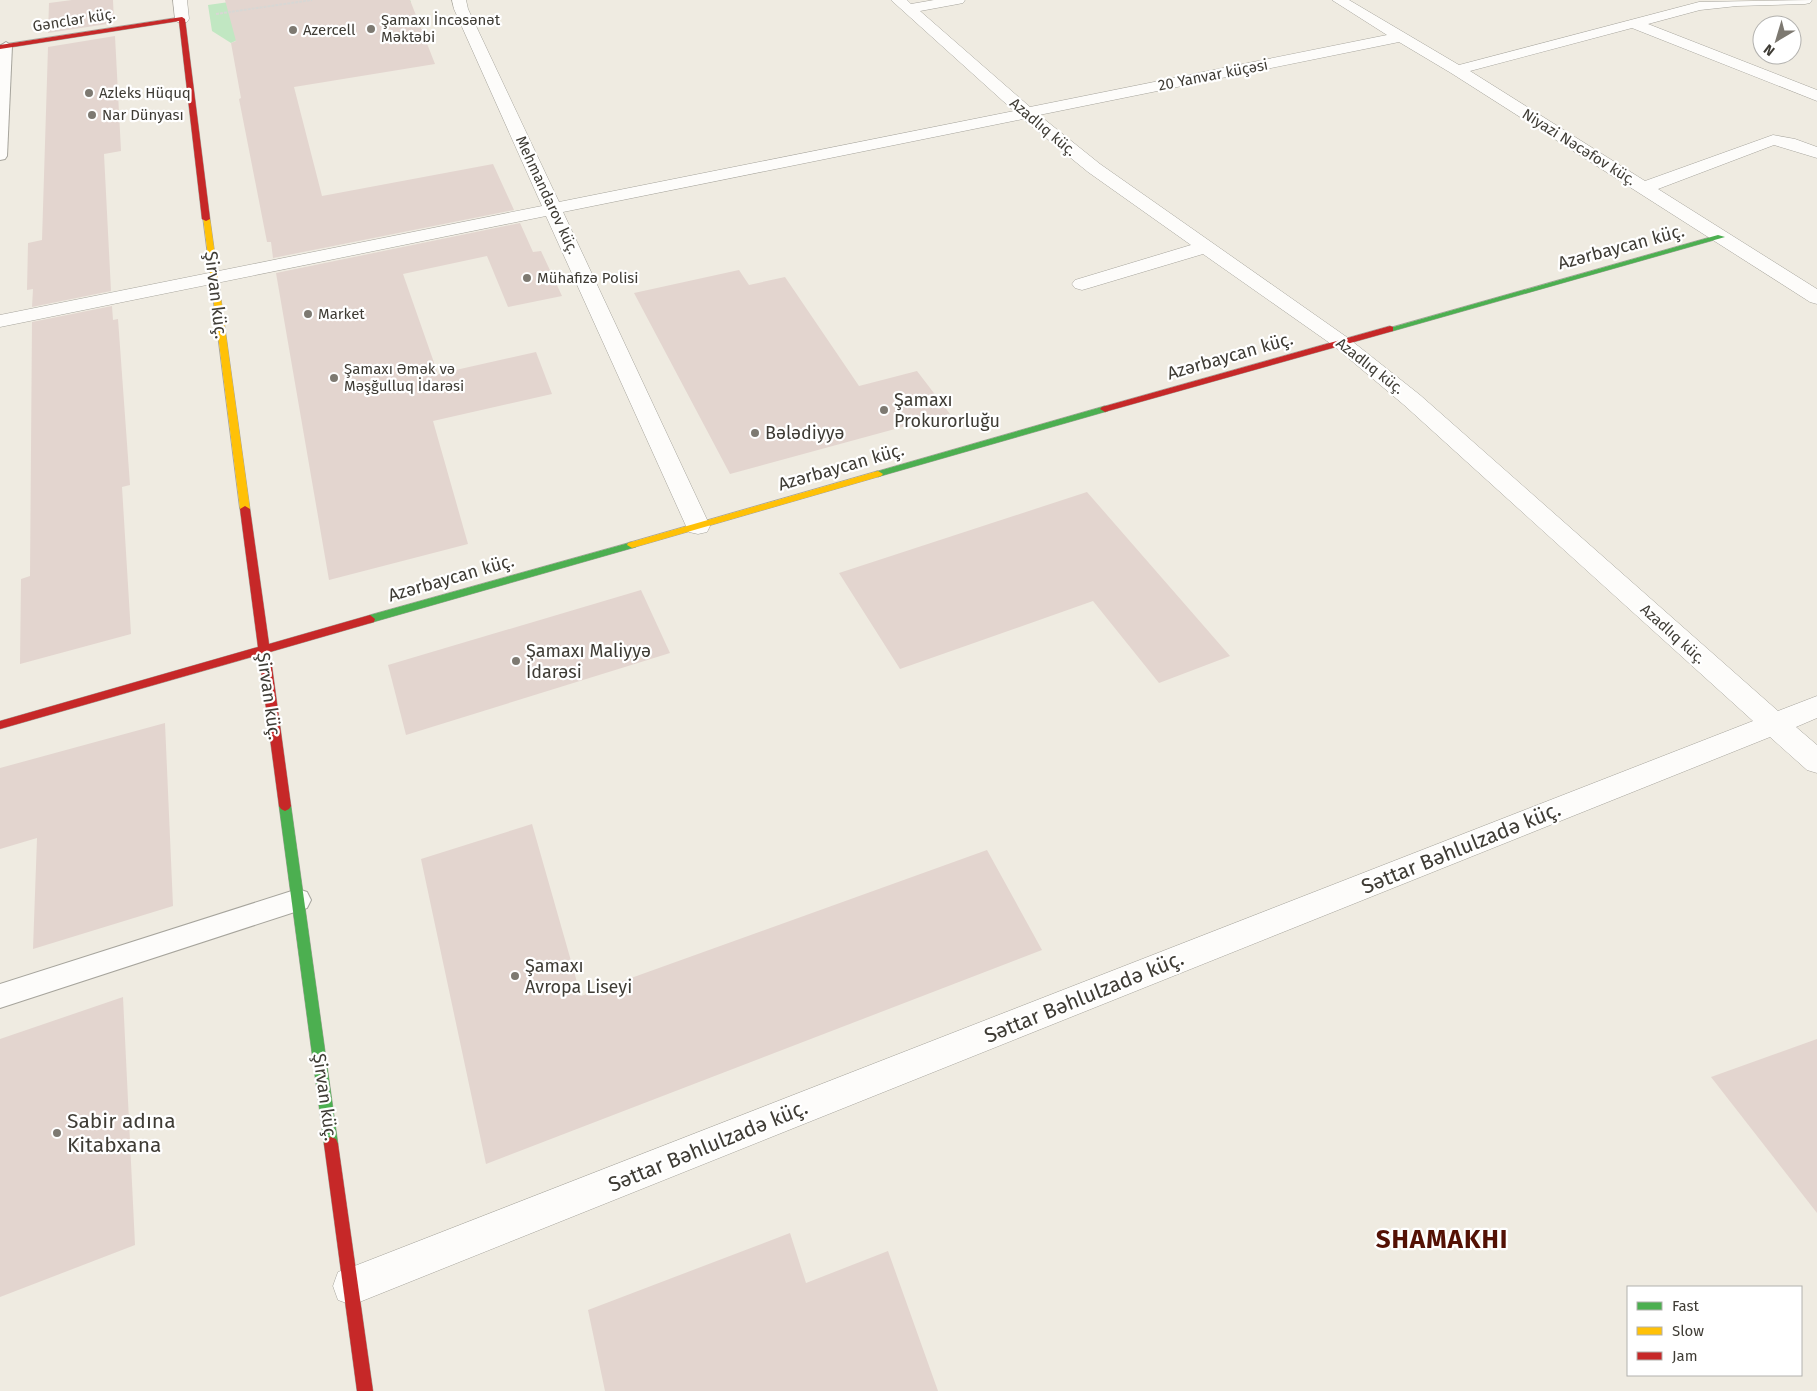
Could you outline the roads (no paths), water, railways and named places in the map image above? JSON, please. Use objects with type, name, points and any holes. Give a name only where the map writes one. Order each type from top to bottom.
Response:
[{"type":"street","name":"Şirvan küç.","points":[[180,0],[213,278],[365,1391]]},
{"type":"street","name":"Mehmandarov küç.","points":[[459,0],[465,18],[554,208],[698,526]]},
{"type":"street","points":[[903,5],[958,0]]},
{"type":"street","name":"Niyazi Nəcəfov küç.","points":[[1339,0],[1457,70],[1817,298]]},
{"type":"street","points":[[1457,70],[1699,6],[1737,2],[1805,0]]},
{"type":"street","name":"Azadlıq küç.","points":[[903,5],[1025,112],[1094,168],[1341,342],[1412,400],[1817,762]]},
{"type":"street","name":"Gənclər küç.","points":[[3,46],[182,19]]},
{"type":"street","points":[[1636,24],[1817,96]]},
{"type":"street","name":"20 Yanvar küçəsi","points":[[0,321],[1401,37]]},
{"type":"street","points":[[1644,188],[1773,140],[1789,143],[1817,153]]},
{"type":"street","name":"Azərbaycan küç.","points":[[0,725],[1341,342],[1721,237]]},
{"type":"street","points":[[1082,284],[1205,247]]},
{"type":"street","name":"Səttar Bəhlulzadə küç.","points":[[352,1286],[1817,707]]},
{"type":"lane","points":[[0,156],[3,46]]},
{"type":"lane","points":[[0,996],[298,900]]},
{"type":"place","name":"Şamaxı İncəsənət Məktəbi","points":[[371,29]]},
{"type":"place","name":"Azercell","points":[[293,30]]},
{"type":"place","name":"Azleks Hüquq","points":[[89,93]]},
{"type":"place","name":"Nar Dünyası","points":[[92,115]]},
{"type":"place","name":"Mühafizə Polisi","points":[[527,278]]},
{"type":"place","name":"Market","points":[[308,314]]},
{"type":"place","name":"Şamaxı Əmək və Məşğulluq İdarəsi","points":[[334,378]]},
{"type":"place","name":"Şamaxı Prokurorluğu","points":[[884,410]]},
{"type":"place","name":"Bələdiyyə","points":[[755,433]]},
{"type":"place","name":"Şamaxı Maliyyə İdarəsi","points":[[516,661]]},
{"type":"place","name":"Şamaxı Avropa Liseyi","points":[[515,976]]},
{"type":"place","name":"Sabir adına Kitabxana","points":[[57,1133]]},
{"type":"district","name":"SHAMAKHI","points":[[1442,1239]]}]
